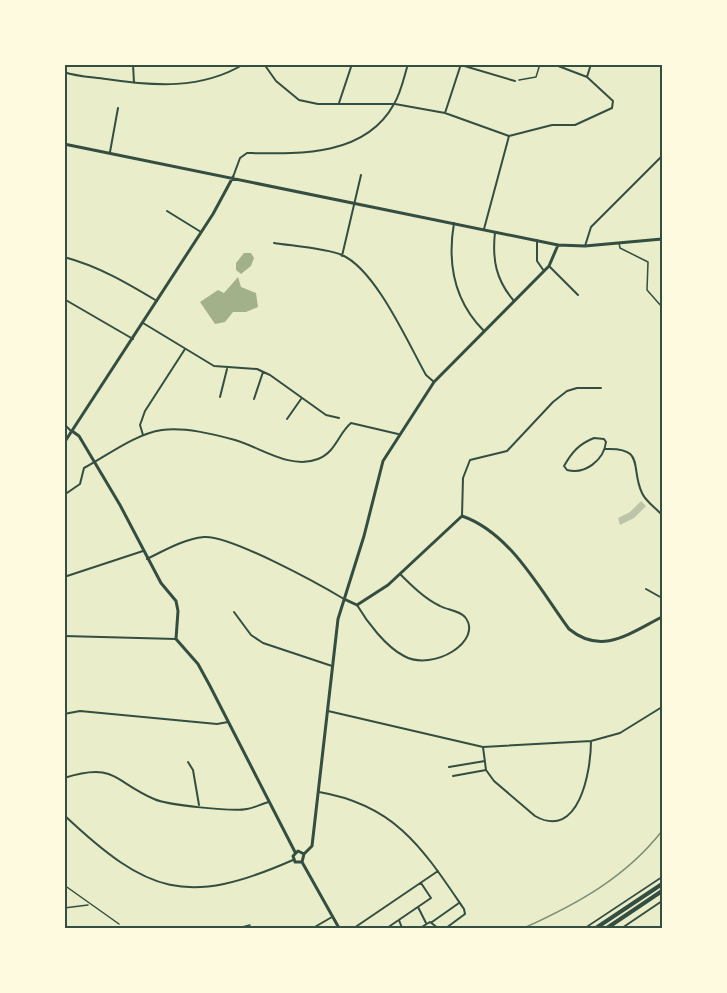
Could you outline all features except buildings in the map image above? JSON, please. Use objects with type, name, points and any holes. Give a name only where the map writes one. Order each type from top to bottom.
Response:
[{"type":"main road","points":[[596,928],[663,884]]},
{"type":"main road","points":[[607,928],[663,891]]},
{"type":"street","points":[[132,64],[134,83]]},
{"type":"street","points":[[64,72],[134,83],[173,85],[205,81],[232,72],[244,64]]},
{"type":"street","points":[[264,64],[288,94],[299,100],[318,104],[395,104],[445,113],[509,136],[552,125],[575,125],[612,108],[613,100],[587,77],[553,64]]},
{"type":"street","points":[[339,103],[352,64]]},
{"type":"street","points":[[64,442],[201,232],[233,177],[240,158],[247,153],[309,153],[347,145],[381,121],[395,104],[408,64]]},
{"type":"street","points":[[587,77],[591,64]]},
{"type":"street","points":[[445,113],[461,65],[515,81]]},
{"type":"street","points":[[110,152],[118,108]]},
{"type":"street","points":[[484,230],[509,136]]},
{"type":"street","points":[[64,144],[355,202],[558,246],[663,239]]},
{"type":"street","points":[[585,246],[591,227],[663,156]]},
{"type":"street","points":[[342,256],[361,175]]},
{"type":"street","points":[[167,211],[201,232]]},
{"type":"street","points":[[454,223],[451,250],[455,283],[467,310],[484,331]]},
{"type":"street","points":[[495,232],[496,273],[514,301]]},
{"type":"street","points":[[537,240],[537,261],[544,271]]},
{"type":"street","points":[[274,243],[342,256],[374,285],[426,375],[434,382]]},
{"type":"street","points":[[339,928],[302,862],[304,854],[312,846],[338,619],[364,536],[379,471],[398,434],[434,382],[549,266],[558,246]]},
{"type":"street","points":[[64,257],[86,263],[114,276],[157,301]]},
{"type":"street","points":[[549,266],[578,295]]},
{"type":"street","points":[[64,298],[133,339]]},
{"type":"street","points":[[143,323],[214,366],[263,372],[326,415],[339,418]]},
{"type":"street","points":[[143,435],[140,425],[145,411],[185,349]]},
{"type":"street","points":[[220,397],[227,369]]},
{"type":"street","points":[[254,399],[263,372]]},
{"type":"street","points":[[357,605],[376,594],[400,574],[462,516],[463,478],[470,460],[507,451],[553,402],[567,391],[577,388],[601,388]]},
{"type":"street","points":[[287,419],[302,398]]},
{"type":"street","points":[[64,495],[81,484],[84,468],[143,435],[174,429],[236,441],[290,461],[305,462],[328,454],[351,423],[398,434]]},
{"type":"street","points":[[64,424],[79,436],[161,583],[176,602],[178,611],[176,639],[198,664],[295,852],[293,860]]},
{"type":"street","points":[[604,439],[605,449],[597,461],[585,469],[571,471],[564,466],[580,444],[587,441],[604,439]]},
{"type":"street","points":[[605,449],[621,449],[631,454],[637,468],[642,492],[663,514]]},
{"type":"street","points":[[462,516],[479,525],[507,547],[569,629],[580,638],[610,642],[663,617]]},
{"type":"street","points":[[147,559],[192,540],[213,537],[303,574],[357,605],[394,650],[404,657],[429,661],[447,656],[466,637],[467,620],[464,615],[430,600],[400,574]]},
{"type":"street","points":[[64,576],[143,551]]},
{"type":"street","points":[[646,589],[663,598]]},
{"type":"street","points":[[234,612],[256,639],[333,666]]},
{"type":"street","points":[[64,636],[176,639]]},
{"type":"street","points":[[328,711],[483,747],[591,741],[620,733],[663,707]]},
{"type":"street","points":[[64,714],[80,711],[217,724],[228,722]]},
{"type":"street","points":[[483,747],[486,770],[494,781],[535,816],[542,820],[556,822],[571,813],[580,800],[588,768],[591,741]]},
{"type":"street","points":[[449,767],[485,760]]},
{"type":"street","points":[[188,762],[193,770],[199,805]]},
{"type":"street","points":[[453,776],[486,770]]},
{"type":"street","points":[[64,778],[86,771],[106,772],[154,799],[170,804],[237,810],[269,802]]},
{"type":"street","points":[[319,792],[365,804],[392,820],[414,839],[438,871],[465,914],[446,928]]},
{"type":"street","points":[[64,815],[133,871],[162,884],[186,888],[208,888],[244,879],[293,860],[302,862]]},
{"type":"street","points":[[295,852],[300,851],[304,854]]},
{"type":"street","points":[[354,928],[438,871]]},
{"type":"street","points":[[387,928],[431,898],[421,883]]},
{"type":"street","points":[[420,928],[459,902]]},
{"type":"street","points":[[622,928],[663,902]]},
{"type":"street","points":[[418,907],[427,924]]},
{"type":"street","points":[[313,928],[332,918]]},
{"type":"street","points":[[399,920],[402,928]]},
{"type":"street","points":[[432,922],[438,928]]},
{"type":"lane","points":[[619,243],[620,248],[648,261],[647,290],[663,307]]},
{"type":"lane","points":[[64,885],[119,924]]},
{"type":"lane","points":[[238,928],[250,925]]},
{"type":"path","points":[[515,81],[536,77],[540,64]]},
{"type":"path","points":[[585,928],[663,877]]},
{"type":"path","points":[[64,908],[94,906]]},
{"type":"shaded area","points":[[244,253],[251,253],[254,258],[251,266],[241,274],[236,270],[236,263]]},
{"type":"shaded area","points":[[238,277],[241,287],[256,293],[258,307],[246,312],[233,312],[225,322],[215,324],[200,302],[218,290],[224,293]]},
{"type":"railway","points":[[524,928],[599,888],[632,863],[662,831]]}]
